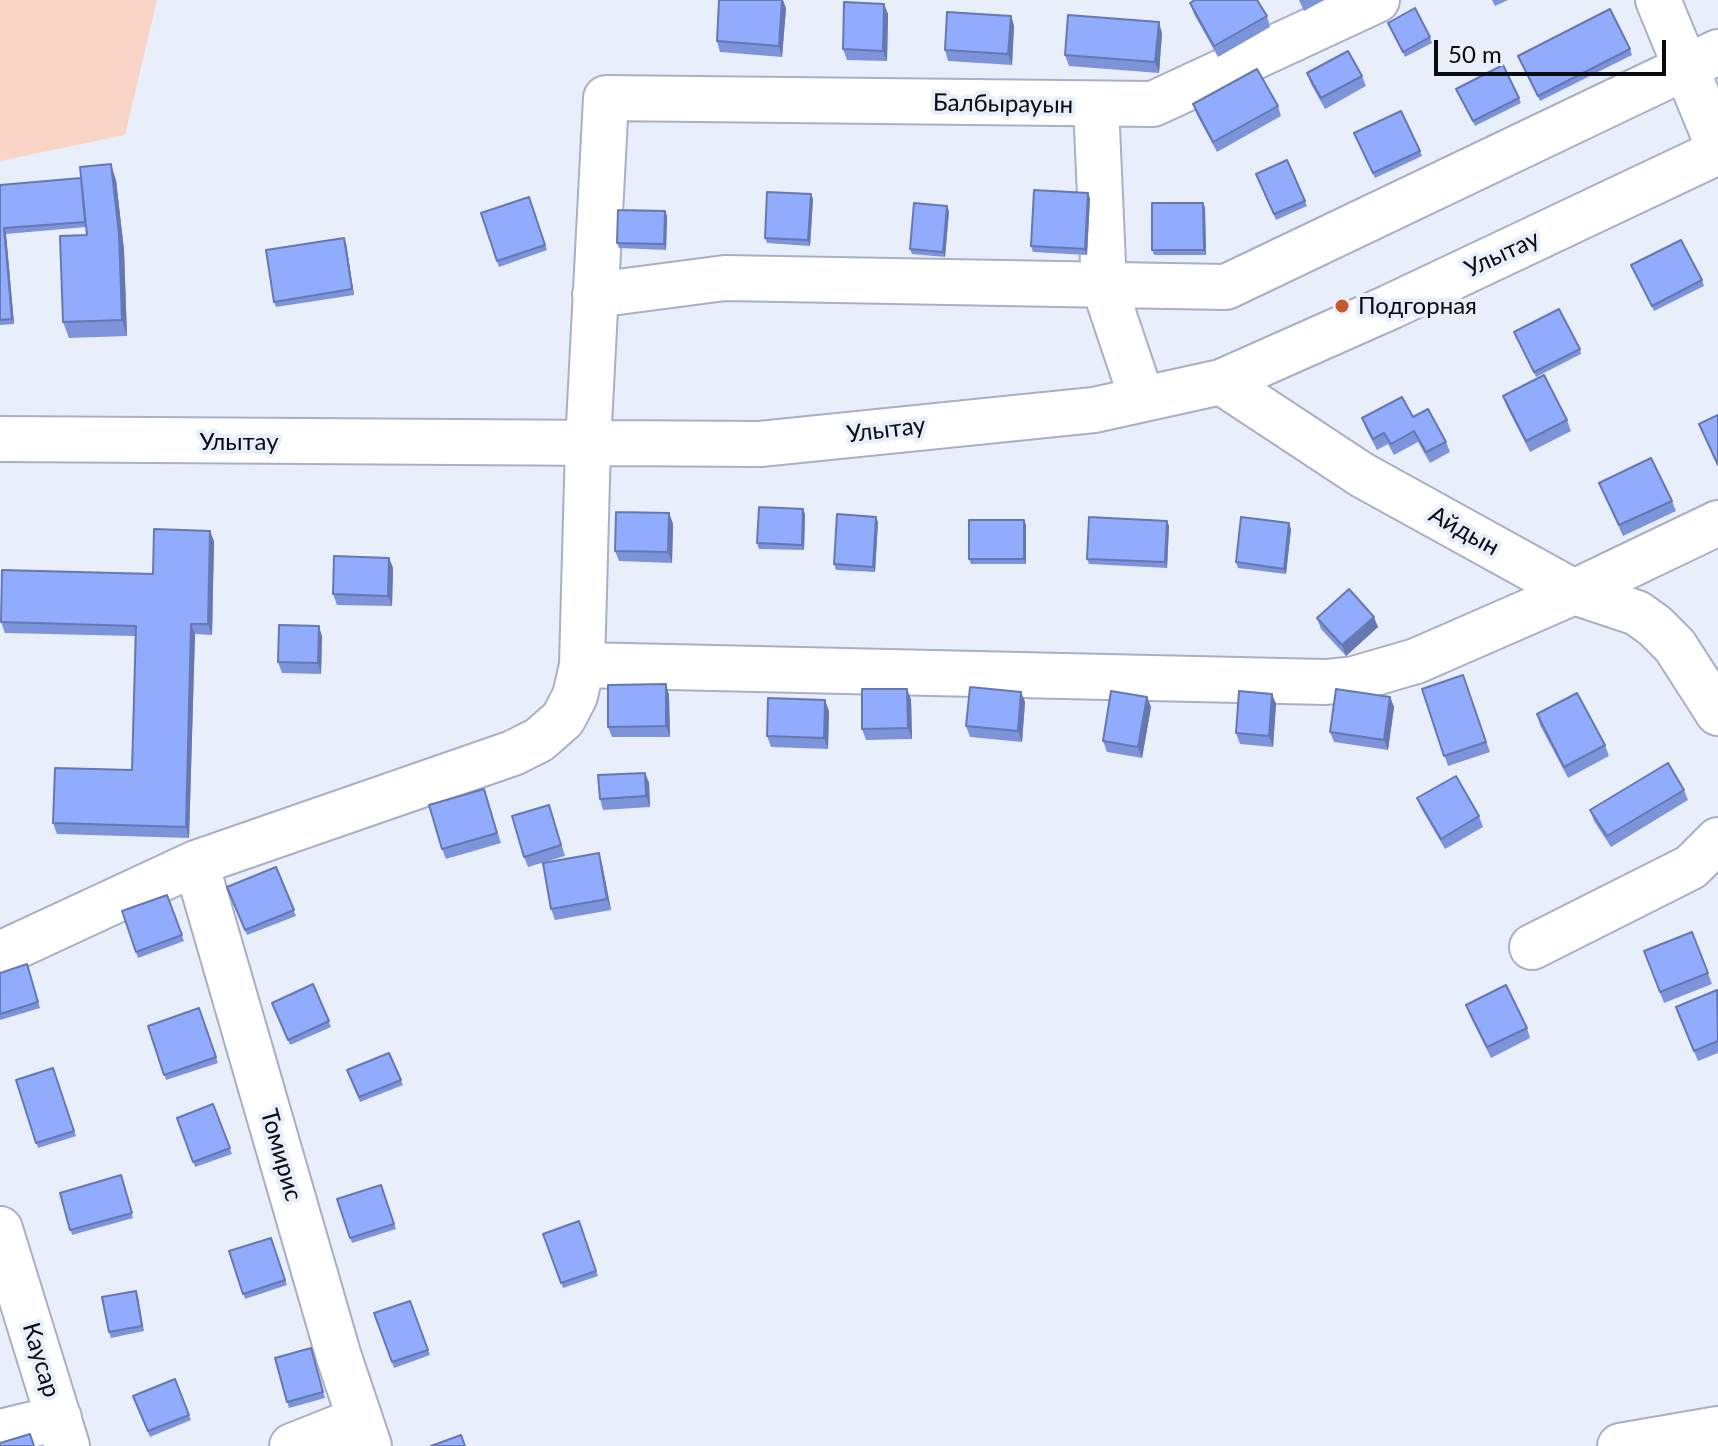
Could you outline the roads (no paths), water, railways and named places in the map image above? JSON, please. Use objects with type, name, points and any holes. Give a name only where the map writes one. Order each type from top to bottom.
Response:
[{"type":"street","name":"Балбырауын","points":[[595,295],[606,98],[1153,104],[1377,0]]},
{"type":"street","points":[[1658,0],[1702,60],[1718,149]]},
{"type":"street","points":[[0,954],[196,863],[513,753],[539,740],[563,719],[575,696],[582,665],[595,295],[725,278],[1226,287],[1702,60]]},
{"type":"street","points":[[1096,105],[1104,286],[1142,399]]},
{"type":"street","name":"Улытау","points":[[0,439],[760,444],[1094,410],[1221,382],[1390,307],[1718,149]]},
{"type":"street","name":"Айдын","points":[[1221,382],[1362,475],[1574,592],[1637,613],[1675,646],[1718,713]]},
{"type":"street","points":[[582,665],[1326,682],[1354,679],[1416,661],[1574,592],[1718,523]]},
{"type":"street","points":[[1532,947],[1709,857]]},
{"type":"street","name":"Томирис","points":[[196,863],[364,1433]]},
{"type":"street","name":"Каусар","points":[[0,1229],[63,1432]]},
{"type":"street","points":[[1620,1446],[1718,1429]]},
{"type":"street","points":[[0,1432],[63,1432]]},
{"type":"street","points":[[292,1446],[364,1433]]},
{"type":"place","name":"Подгорная","points":[[1342,306]]}]
